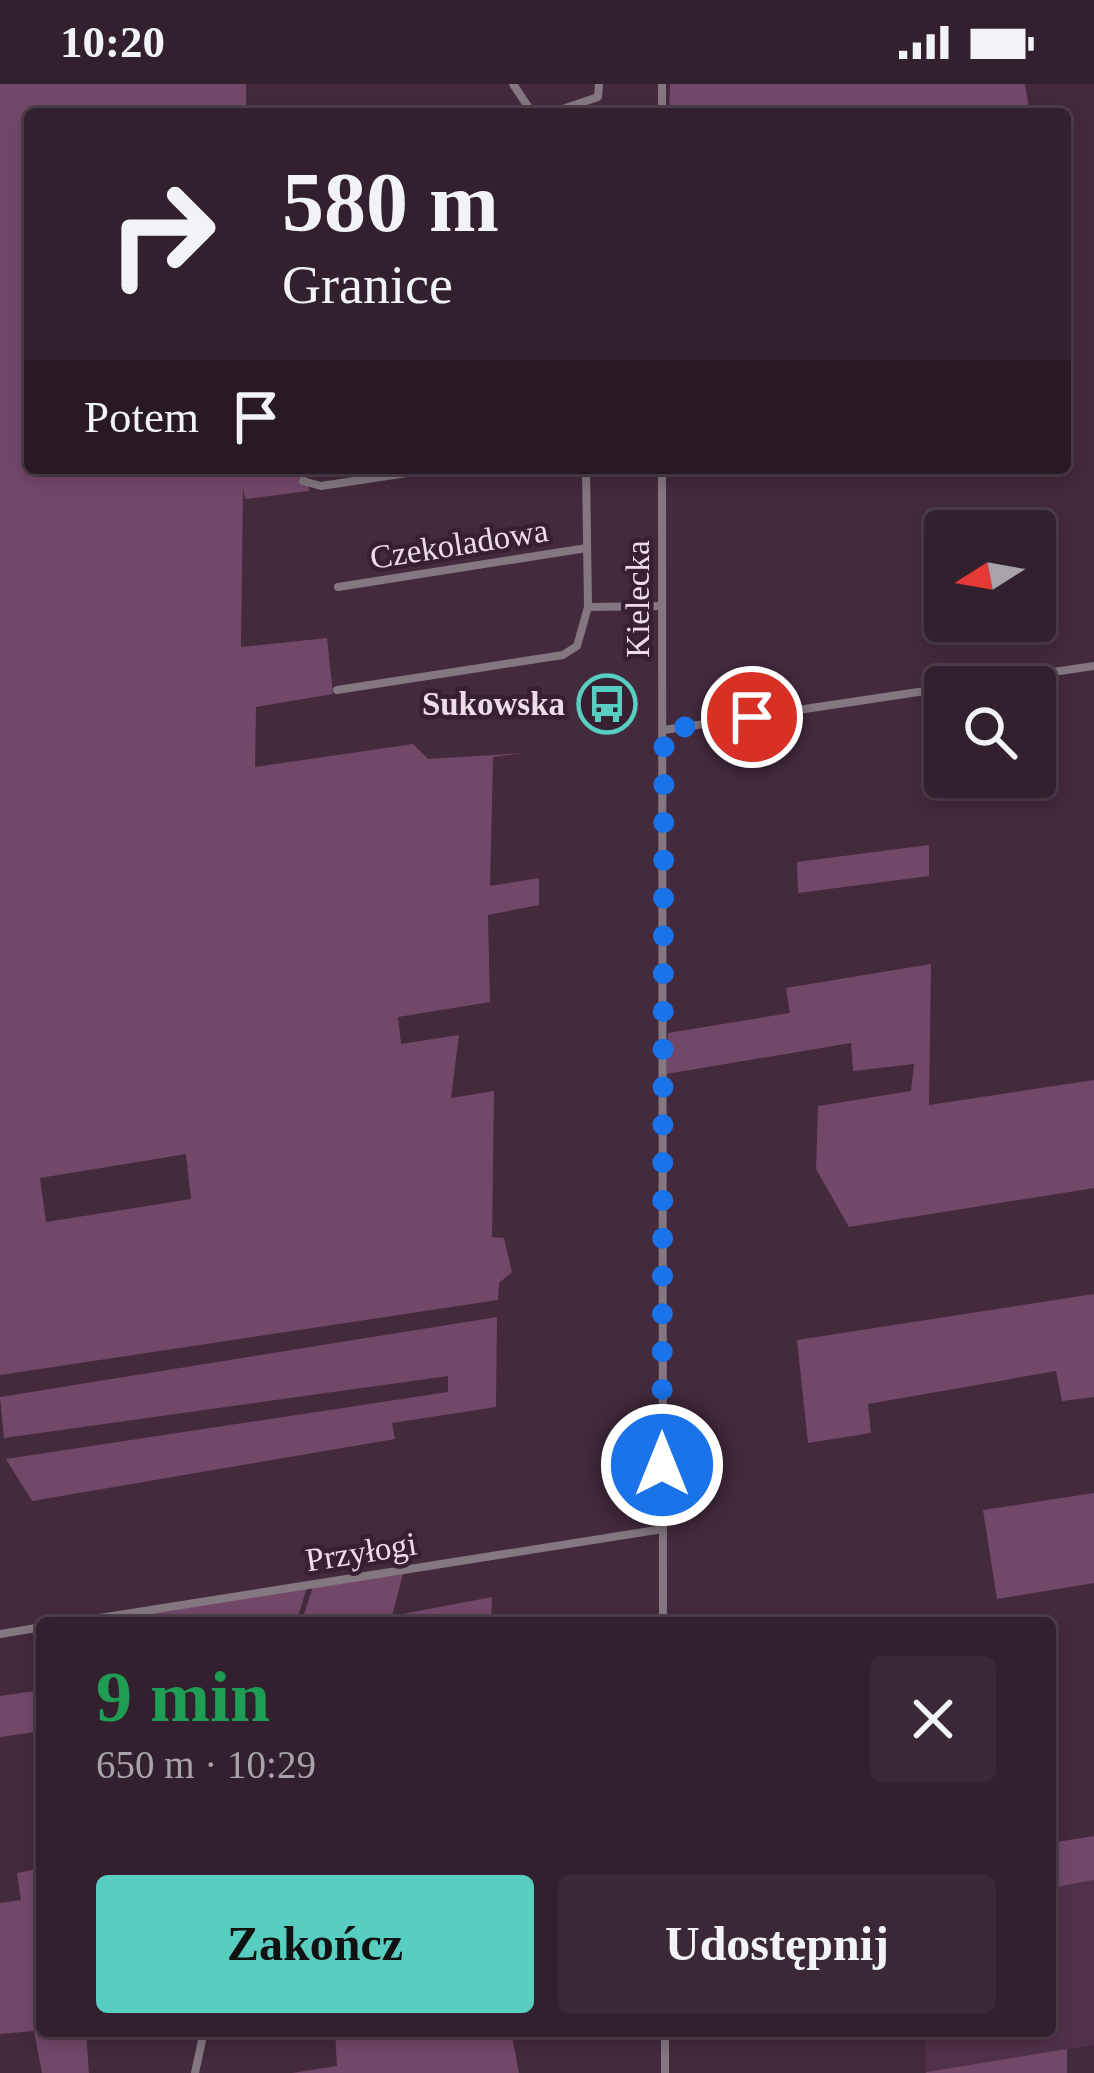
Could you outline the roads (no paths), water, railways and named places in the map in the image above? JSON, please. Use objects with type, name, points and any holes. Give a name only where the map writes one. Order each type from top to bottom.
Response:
[{"type":"street","points":[[566,108],[598,97],[598,84]]},
{"type":"street","points":[[303,481],[321,486],[400,474]]},
{"type":"street","points":[[337,690],[563,655],[577,646],[586,629],[588,607],[586,474]]},
{"type":"street","name":"Kielecka","points":[[662,474],[664,730]]},
{"type":"street","name":"Czekoladowa","points":[[338,587],[587,548]]},
{"type":"street","points":[[588,607],[662,606]]},
{"type":"street","points":[[1056,672],[1094,666]]},
{"type":"street","points":[[663,1617],[664,730],[924,692]]},
{"type":"street","name":"Przyłogi","points":[[106,1617],[662,1529]]},
{"type":"street","points":[[0,1634],[36,1628]]},
{"type":"street","points":[[195,2073],[204,2037]]},
{"type":"street","points":[[664,2037],[665,2073]]},
{"type":"place","name":"Sukowska","points":[[607,704]]}]
